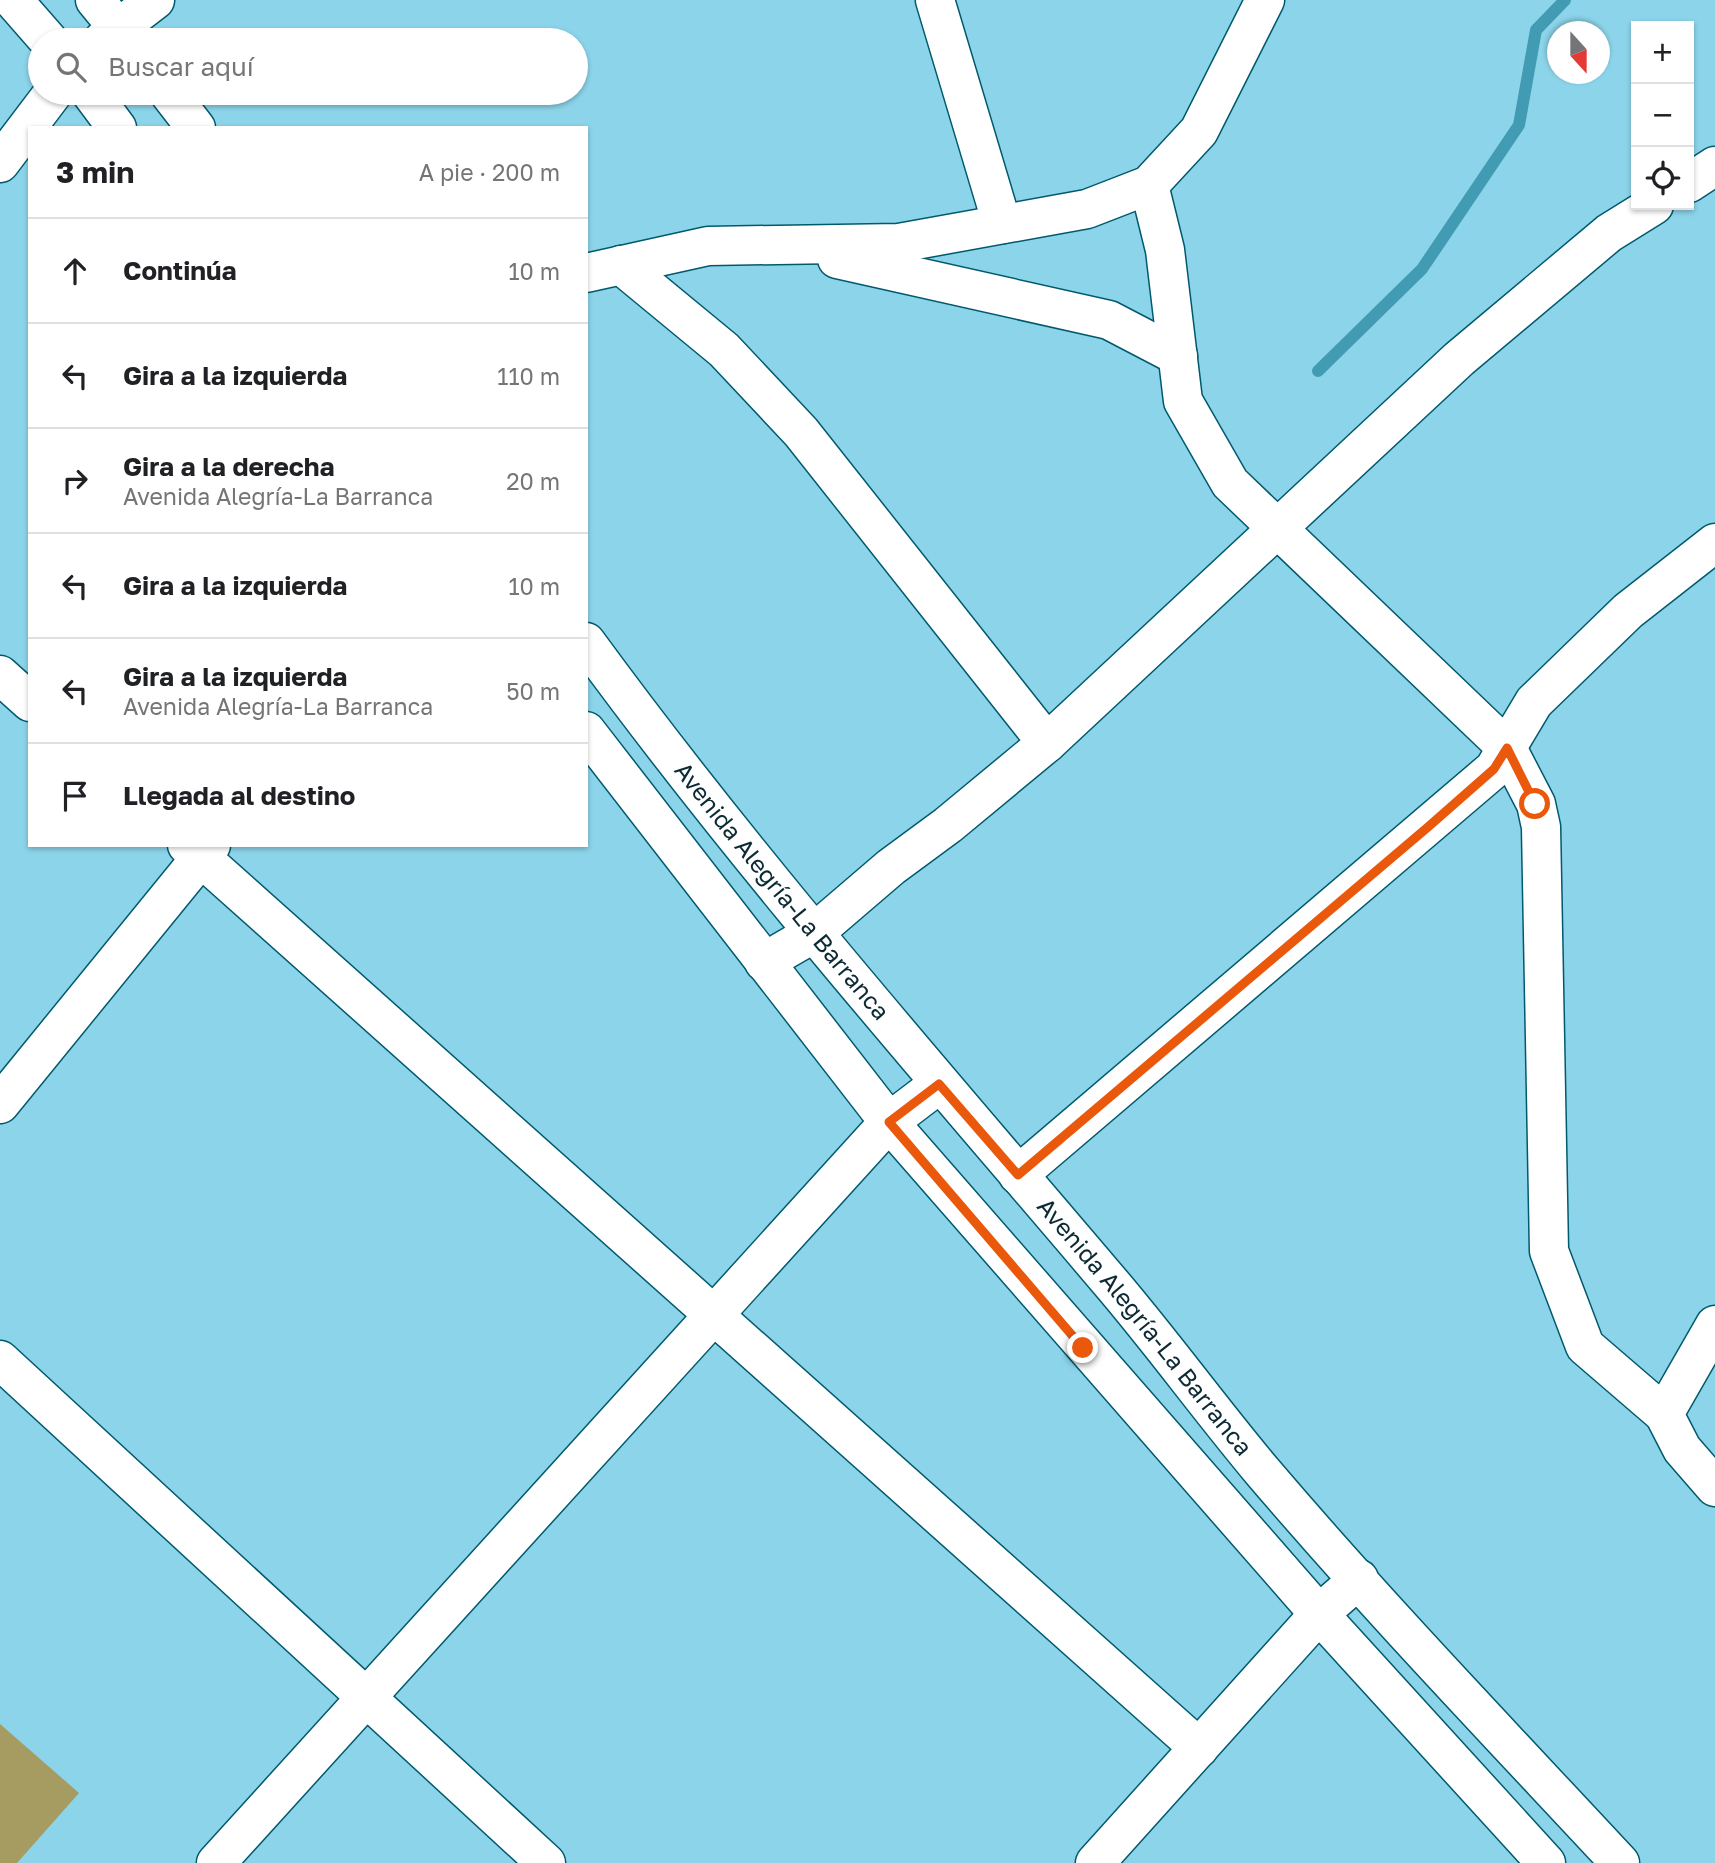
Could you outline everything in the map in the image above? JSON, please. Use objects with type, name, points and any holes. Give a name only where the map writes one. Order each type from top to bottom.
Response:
[{"type":"street","points":[[13,0],[38,28]]},
{"type":"street","points":[[111,27],[155,0]]},
{"type":"street","points":[[935,0],[1002,224]]},
{"type":"street","points":[[603,269],[708,246],[780,247],[900,243],[1087,209],[1149,185],[1199,131],[1265,0]]},
{"type":"street","points":[[0,163],[44,105]]},
{"type":"street","points":[[100,105],[116,126]]},
{"type":"street","points":[[178,105],[194,126]]},
{"type":"street","points":[[1694,180],[1715,166]]},
{"type":"street","points":[[1149,185],[1165,250],[1183,401],[1230,483],[1507,748],[1535,804],[1541,827],[1549,1251],[1585,1346],[1664,1414],[1682,1449],[1715,1487]]},
{"type":"street","points":[[764,962],[814,933],[891,867],[948,825],[1047,743],[1459,359],[1609,233],[1646,210]]},
{"type":"street","points":[[780,247],[1109,320],[1178,356]]},
{"type":"street","points":[[603,269],[724,350],[801,432],[1047,743]]},
{"type":"street","points":[[1018,1175],[1494,769],[1534,702],[1628,611],[1715,543]]},
{"type":"street","name":"Avenida Alegría-La Barranca","points":[[588,645],[713,810],[939,1084],[1114,1287],[1263,1471],[1620,1863]]},
{"type":"street","points":[[0,675],[28,700]]},
{"type":"street","points":[[588,735],[889,1122],[1319,1614],[1546,1863]]},
{"type":"street","points":[[0,1104],[199,850],[715,1317],[1199,1748]]},
{"type":"street","points":[[216,1863],[715,1317],[889,1122],[939,1084]]},
{"type":"street","points":[[1664,1414],[1715,1325]]},
{"type":"street","points":[[0,1360],[365,1700],[546,1863]]},
{"type":"street","points":[[1095,1863],[1319,1614],[1359,1579]]},
{"type":"building","points":[[0,1724],[79,1793],[17,1863],[0,1863]]},
{"type":"waterway","points":[[1318,371],[1422,269],[1519,125],[1536,30],[1565,0]]},
{"type":"route","points":[[1083,1348],[889,1122],[939,1084],[1018,1175],[1428,827],[1494,769],[1507,748],[1535,804]]}]
